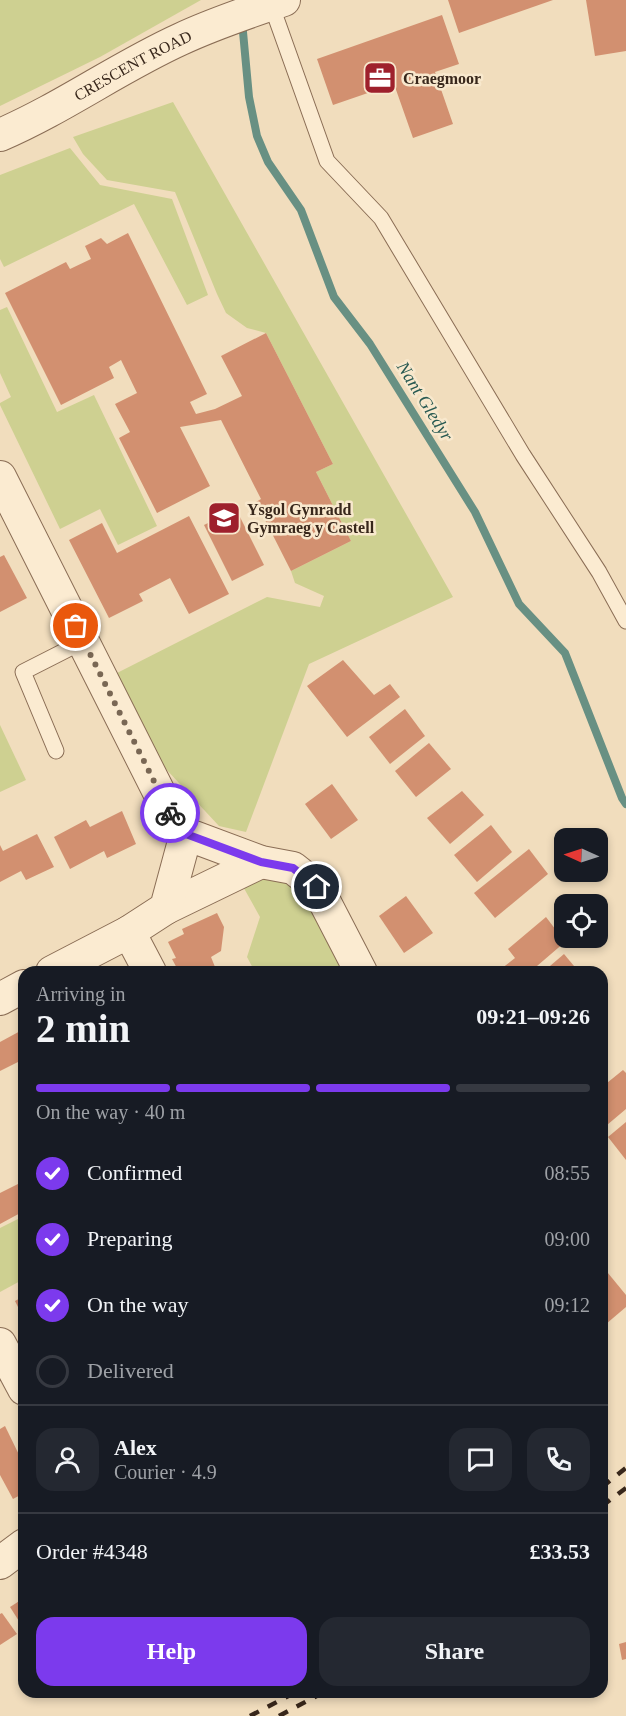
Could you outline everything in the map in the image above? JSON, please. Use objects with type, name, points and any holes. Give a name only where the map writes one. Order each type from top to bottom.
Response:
[{"type":"street","name":"CRESCENT ROAD","points":[[0,135],[54,110],[180,39],[226,19],[270,4]]},
{"type":"street","points":[[0,477],[169,812],[186,834],[261,862],[293,868],[317,887],[358,966]]},
{"type":"street","points":[[166,908],[186,834]]},
{"type":"street","points":[[64,966],[129,932],[166,908],[261,862]]},
{"type":"street","points":[[129,932],[147,966]]},
{"type":"street","points":[[0,999],[18,989]]},
{"type":"street","points":[[0,1344],[18,1378]]},
{"type":"street","points":[[0,1563],[18,1550]]},
{"type":"lane","points":[[270,4],[327,161],[381,218],[523,455],[599,573],[626,621]]},
{"type":"lane","points":[[56,751],[23,672],[84,641]]},
{"type":"green space","points":[[0,0],[201,0],[100,57],[0,106]]},
{"type":"green space","points":[[173,102],[453,597],[309,664],[246,832],[219,826],[165,768],[117,673],[267,597],[320,607],[324,596],[295,583],[291,571],[351,541],[316,472],[333,464],[266,333],[247,328],[226,313],[175,192],[107,180],[83,154],[73,137]]},
{"type":"green space","points":[[70,148],[100,185],[172,199],[208,295],[187,305],[134,204],[4,267],[0,259],[0,175]]},
{"type":"green space","points":[[7,307],[57,412],[94,395],[157,526],[118,545],[100,509],[60,529],[0,405],[11,397],[0,373],[0,310]]},
{"type":"green space","points":[[0,725],[26,780],[0,792]]},
{"type":"green space","points":[[293,868],[357,966],[252,966],[247,957],[260,917],[236,874]]},
{"type":"green space","points":[[18,1219],[18,1282],[0,1292],[0,1228]]},
{"type":"building","points":[[448,0],[553,0],[459,33]]},
{"type":"building","points":[[586,0],[626,0],[626,51],[595,56]]},
{"type":"building","name":"Craegmoor","points":[[442,15],[459,64],[435,72],[453,124],[413,138],[394,84],[333,105],[317,59]]},
{"type":"building","points":[[128,233],[207,394],[190,402],[196,414],[215,409],[242,396],[221,356],[266,333],[333,464],[316,472],[351,541],[291,571],[256,502],[261,499],[221,420],[180,427],[210,486],[157,513],[119,438],[130,432],[115,404],[137,393],[121,360],[109,367],[114,378],[61,405],[5,293],[66,262],[70,269],[91,259],[85,246],[101,238],[107,244]]},
{"type":"building","points":[[236,509],[264,565],[232,581],[204,525]]},
{"type":"building","points":[[189,516],[229,594],[189,614],[170,578],[139,594],[143,601],[109,618],[69,540],[102,523],[117,553]]},
{"type":"building","points":[[4,555],[27,598],[0,612],[0,557]]},
{"type":"building","points":[[343,660],[374,695],[390,684],[400,697],[347,737],[307,686]]},
{"type":"building","points":[[405,709],[425,736],[390,764],[369,737]]},
{"type":"building","points":[[429,743],[451,769],[416,797],[395,771]]},
{"type":"building","points":[[332,784],[358,820],[331,839],[305,804]]},
{"type":"building","points":[[462,791],[484,815],[450,844],[427,818]]},
{"type":"building","points":[[122,811],[136,844],[107,858],[104,851],[70,869],[54,837],[86,820],[90,827]]},
{"type":"building","points":[[491,825],[512,852],[477,882],[454,855]]},
{"type":"building","points":[[37,834],[54,867],[26,880],[21,871],[0,882],[0,845],[3,851]]},
{"type":"building","points":[[529,849],[548,874],[495,918],[474,893]]},
{"type":"building","points":[[406,896],[433,933],[404,953],[379,916]]},
{"type":"building","points":[[217,913],[224,927],[221,951],[211,957],[215,966],[176,966],[172,959],[176,958],[168,942],[184,934],[182,929]]},
{"type":"building","points":[[546,917],[554,928],[554,948],[558,948],[537,966],[505,966],[515,958],[508,949]]},
{"type":"building","points":[[564,954],[574,966],[550,966]]},
{"type":"building","points":[[18,1032],[18,1062],[0,1071],[0,1042]]},
{"type":"building","points":[[623,1070],[626,1073],[626,1109],[608,1124],[608,1082]]},
{"type":"building","points":[[626,1122],[626,1160],[608,1137]]},
{"type":"building","points":[[18,1184],[18,1214],[0,1224],[0,1193]]},
{"type":"building","points":[[608,1273],[626,1295],[626,1307],[608,1322]]},
{"type":"building","points":[[5,1426],[18,1453],[18,1496],[13,1499],[0,1475],[0,1429]]},
{"type":"building","points":[[18,1602],[18,1620],[10,1607]]},
{"type":"building","points":[[2,1613],[17,1634],[0,1645],[0,1614]]},
{"type":"building","points":[[626,1642],[626,1659],[622,1660],[619,1644]]},
{"type":"waterway","name":"Nant Gledyr","points":[[242,21],[249,97],[257,136],[268,162],[301,210],[334,297],[370,344],[475,512],[519,604],[565,653],[626,804]]},
{"type":"railway","points":[[608,1482],[626,1468]]},
{"type":"railway","points":[[608,1502],[626,1488]]},
{"type":"railway","points":[[250,1716],[284,1698]]},
{"type":"railway","points":[[279,1716],[313,1698]]},
{"type":"way so far","points":[[76,626],[170,813]]},
{"type":"place","name":"Craegmoor","points":[[380,78]]},
{"type":"place","name":"Ysgol Gynradd Gymraeg y Castell","points":[[224,518]]},
{"type":"route","points":[[170,813],[186,834],[261,862],[293,868],[317,887]]}]
